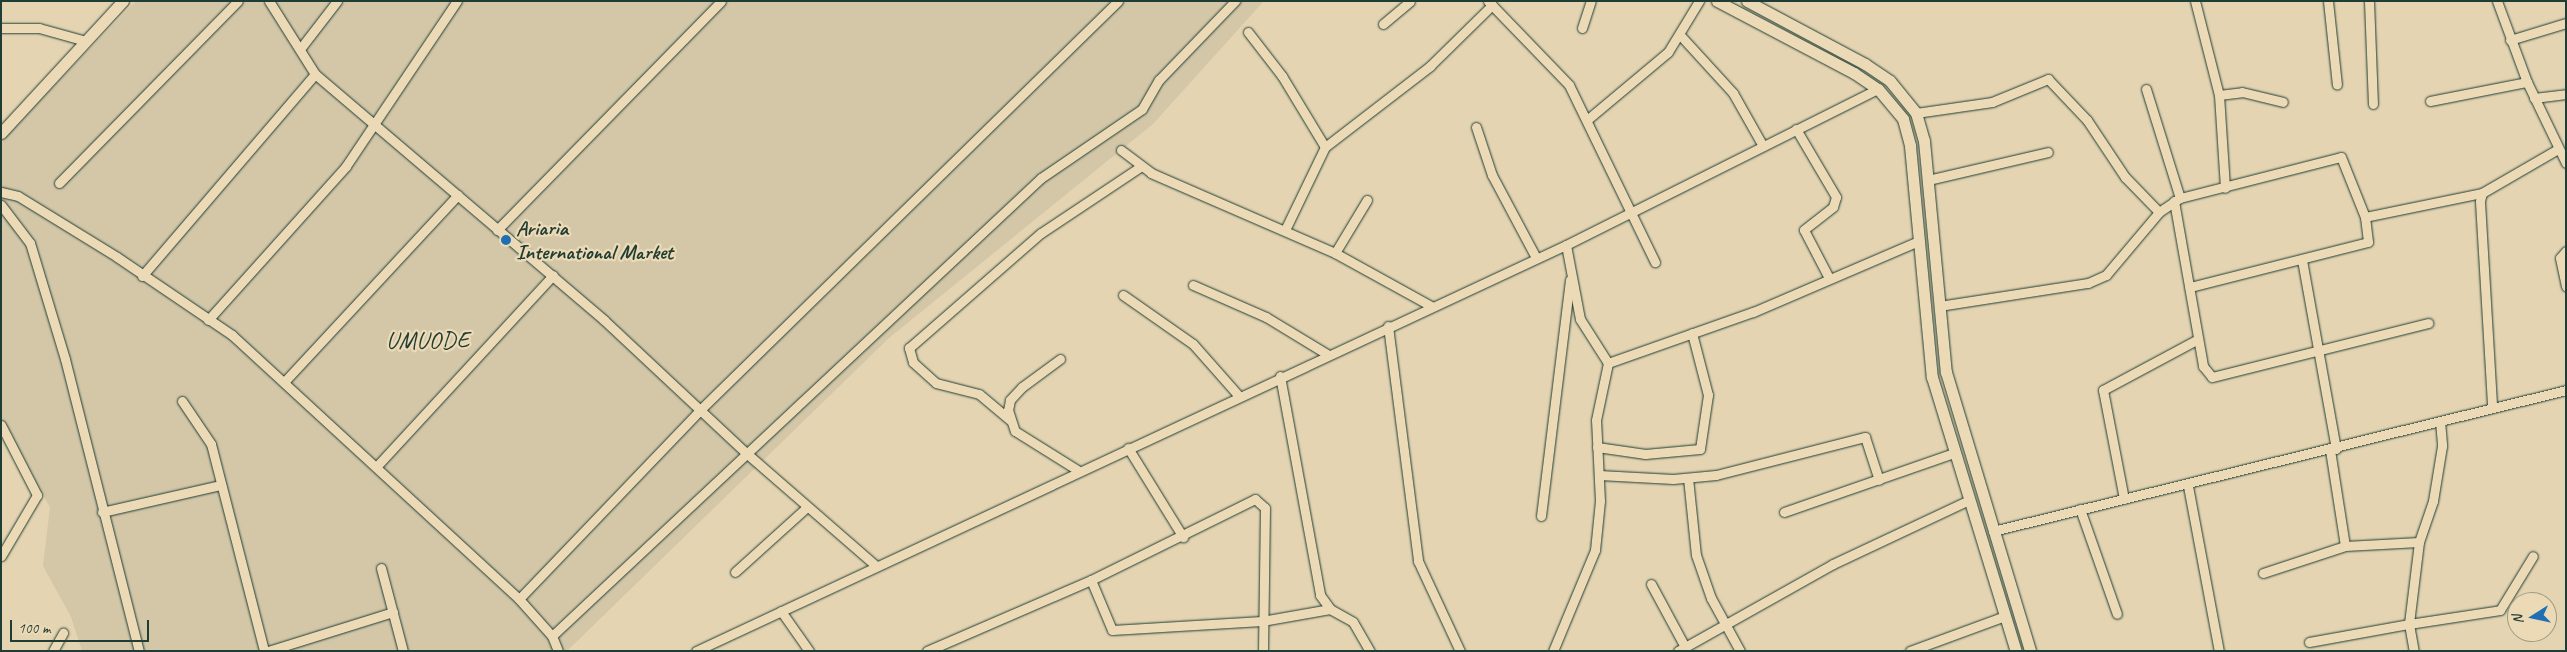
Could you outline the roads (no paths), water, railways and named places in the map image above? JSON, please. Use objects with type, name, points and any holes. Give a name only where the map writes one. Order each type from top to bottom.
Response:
[{"type":"main road","points":[[1,133],[122,1]]},
{"type":"main road","points":[[1717,1],[1878,89],[1903,119],[1910,146],[1932,377],[1953,453],[2005,616],[2013,649]]},
{"type":"main road","points":[[1747,1],[1881,75],[1916,112],[1928,180],[1939,306],[1953,405],[2030,651]]},
{"type":"street","points":[[60,182],[238,1]]},
{"type":"street","points":[[269,1],[315,74],[378,124],[497,230],[553,275],[702,408],[745,452],[876,566]]},
{"type":"street","points":[[300,50],[337,1]]},
{"type":"street","points":[[208,320],[378,124],[389,99],[457,1]]},
{"type":"street","points":[[497,230],[721,1]]},
{"type":"street","points":[[519,599],[702,408],[1118,1]]},
{"type":"street","points":[[552,636],[745,452],[1041,178],[1142,109],[1159,80],[1235,1]]},
{"type":"street","points":[[1383,24],[1410,1]]},
{"type":"street","points":[[1582,28],[1591,1]]},
{"type":"street","points":[[1588,120],[1629,89],[1680,35],[1698,1]]},
{"type":"street","points":[[2195,1],[2218,95],[2224,188]]},
{"type":"street","points":[[2328,1],[2337,85]]},
{"type":"street","points":[[2369,1],[2374,104]]},
{"type":"street","points":[[2497,1],[2527,82],[2566,164]]},
{"type":"street","points":[[1285,230],[1326,147],[1430,66],[1490,3],[1569,84],[1655,262]]},
{"type":"street","points":[[2510,40],[2566,24]]},
{"type":"street","points":[[1,28],[39,28],[86,42]]},
{"type":"street","points":[[1248,32],[1282,76],[1326,147]]},
{"type":"street","points":[[1680,35],[1733,93],[1763,146]]},
{"type":"street","points":[[142,276],[315,74]]},
{"type":"street","points":[[1916,112],[1992,102],[2048,79],[2087,120],[2125,177],[2159,212]]},
{"type":"street","points":[[2430,101],[2527,82]]},
{"type":"street","points":[[696,651],[1535,256],[1566,245],[1878,89]]},
{"type":"street","points":[[2146,89],[2177,199],[2203,366],[2212,377],[2428,323]]},
{"type":"street","points":[[2218,95],[2242,92],[2283,102]]},
{"type":"street","points":[[2534,98],[2566,94]]},
{"type":"street","points":[[1476,127],[1492,175],[1535,256]]},
{"type":"street","points":[[1796,129],[1836,197],[1833,207],[1804,230],[1829,278]]},
{"type":"street","points":[[2365,217],[2482,193],[2558,149]]},
{"type":"street","points":[[1121,150],[1140,168],[1335,253],[1431,306]]},
{"type":"street","points":[[1928,180],[2048,152]]},
{"type":"street","points":[[1939,306],[2088,283],[2106,275],[2159,212],[2177,199],[2224,188],[2336,156],[2346,163],[2365,217],[2368,242],[2190,287]]},
{"type":"street","points":[[1079,471],[1027,440],[1010,420],[983,396],[936,383],[912,362],[909,348],[1041,233],[1140,168]]},
{"type":"street","points":[[1,192],[18,196],[142,276],[208,320],[285,381],[519,599],[552,636],[558,651]]},
{"type":"street","points":[[2482,193],[2481,246],[2492,404]]},
{"type":"street","points":[[285,381],[458,196]]},
{"type":"street","points":[[1335,253],[1367,200]]},
{"type":"street","points":[[2,209],[30,243],[65,359],[102,512],[139,651]]},
{"type":"street","points":[[1608,363],[1692,333],[1919,241]]},
{"type":"street","points":[[1566,245],[1570,280],[1580,319],[1608,363]]},
{"type":"street","points":[[2566,251],[2560,258],[2566,286]]},
{"type":"street","points":[[2302,260],[2315,351],[2333,449],[2346,546]]},
{"type":"street","points":[[376,467],[553,275]]},
{"type":"street","points":[[1540,516],[1570,280]]},
{"type":"street","points":[[1193,285],[1266,317],[1327,354]]},
{"type":"street","points":[[1123,295],[1193,344],[1239,396]]},
{"type":"street","points":[[1388,326],[1418,561],[1460,651]]},
{"type":"street","points":[[1597,447],[1645,454],[1700,449],[1708,395],[1692,333]]},
{"type":"street","points":[[2124,499],[2103,390],[2198,339]]},
{"type":"street","points":[[1010,420],[1010,400],[1060,359]]},
{"type":"street","points":[[1553,651],[1594,550],[1599,475],[1597,447],[1598,393],[1608,363]]},
{"type":"street","points":[[1280,376],[1320,595],[1330,609],[1353,622],[1370,651]]},
{"type":"street","points":[[1993,530],[2188,486],[2440,421],[2492,404],[2566,390]]},
{"type":"street","points":[[182,401],[211,444],[266,651],[392,612]]},
{"type":"street","points":[[2414,651],[2409,624],[2419,542],[2433,501],[2442,446],[2440,421]]},
{"type":"street","points":[[1,425],[37,495],[1,556]]},
{"type":"street","points":[[1599,475],[1688,478],[1758,467],[1865,437],[1879,480]]},
{"type":"street","points":[[1128,448],[1183,537]]},
{"type":"street","points":[[1784,512],[1953,453]]},
{"type":"street","points":[[1688,478],[1696,555],[1725,626],[1740,651]]},
{"type":"street","points":[[102,512],[221,484]]},
{"type":"street","points":[[2188,486],[2219,651]]},
{"type":"street","points":[[927,651],[1091,580],[1183,537],[1248,501],[1261,500],[1265,508],[1263,651]]},
{"type":"street","points":[[1652,584],[1682,649],[1833,564],[1969,500]]},
{"type":"street","points":[[735,572],[807,507]]},
{"type":"street","points":[[2080,509],[2117,614]]},
{"type":"street","points":[[2263,573],[2346,546],[2419,542]]},
{"type":"street","points":[[2309,642],[2500,610],[2533,556]]},
{"type":"street","points":[[381,568],[403,651]]},
{"type":"street","points":[[1091,580],[1112,630],[1262,620],[1330,609]]},
{"type":"street","points":[[781,611],[809,651]]},
{"type":"street","points":[[1910,651],[2005,616]]},
{"type":"street","points":[[53,651],[63,633]]},
{"type":"place","name":"Ariaria International Market","points":[[506,240]]},
{"type":"district","name":"UMUODE","points":[[428,341]]}]
